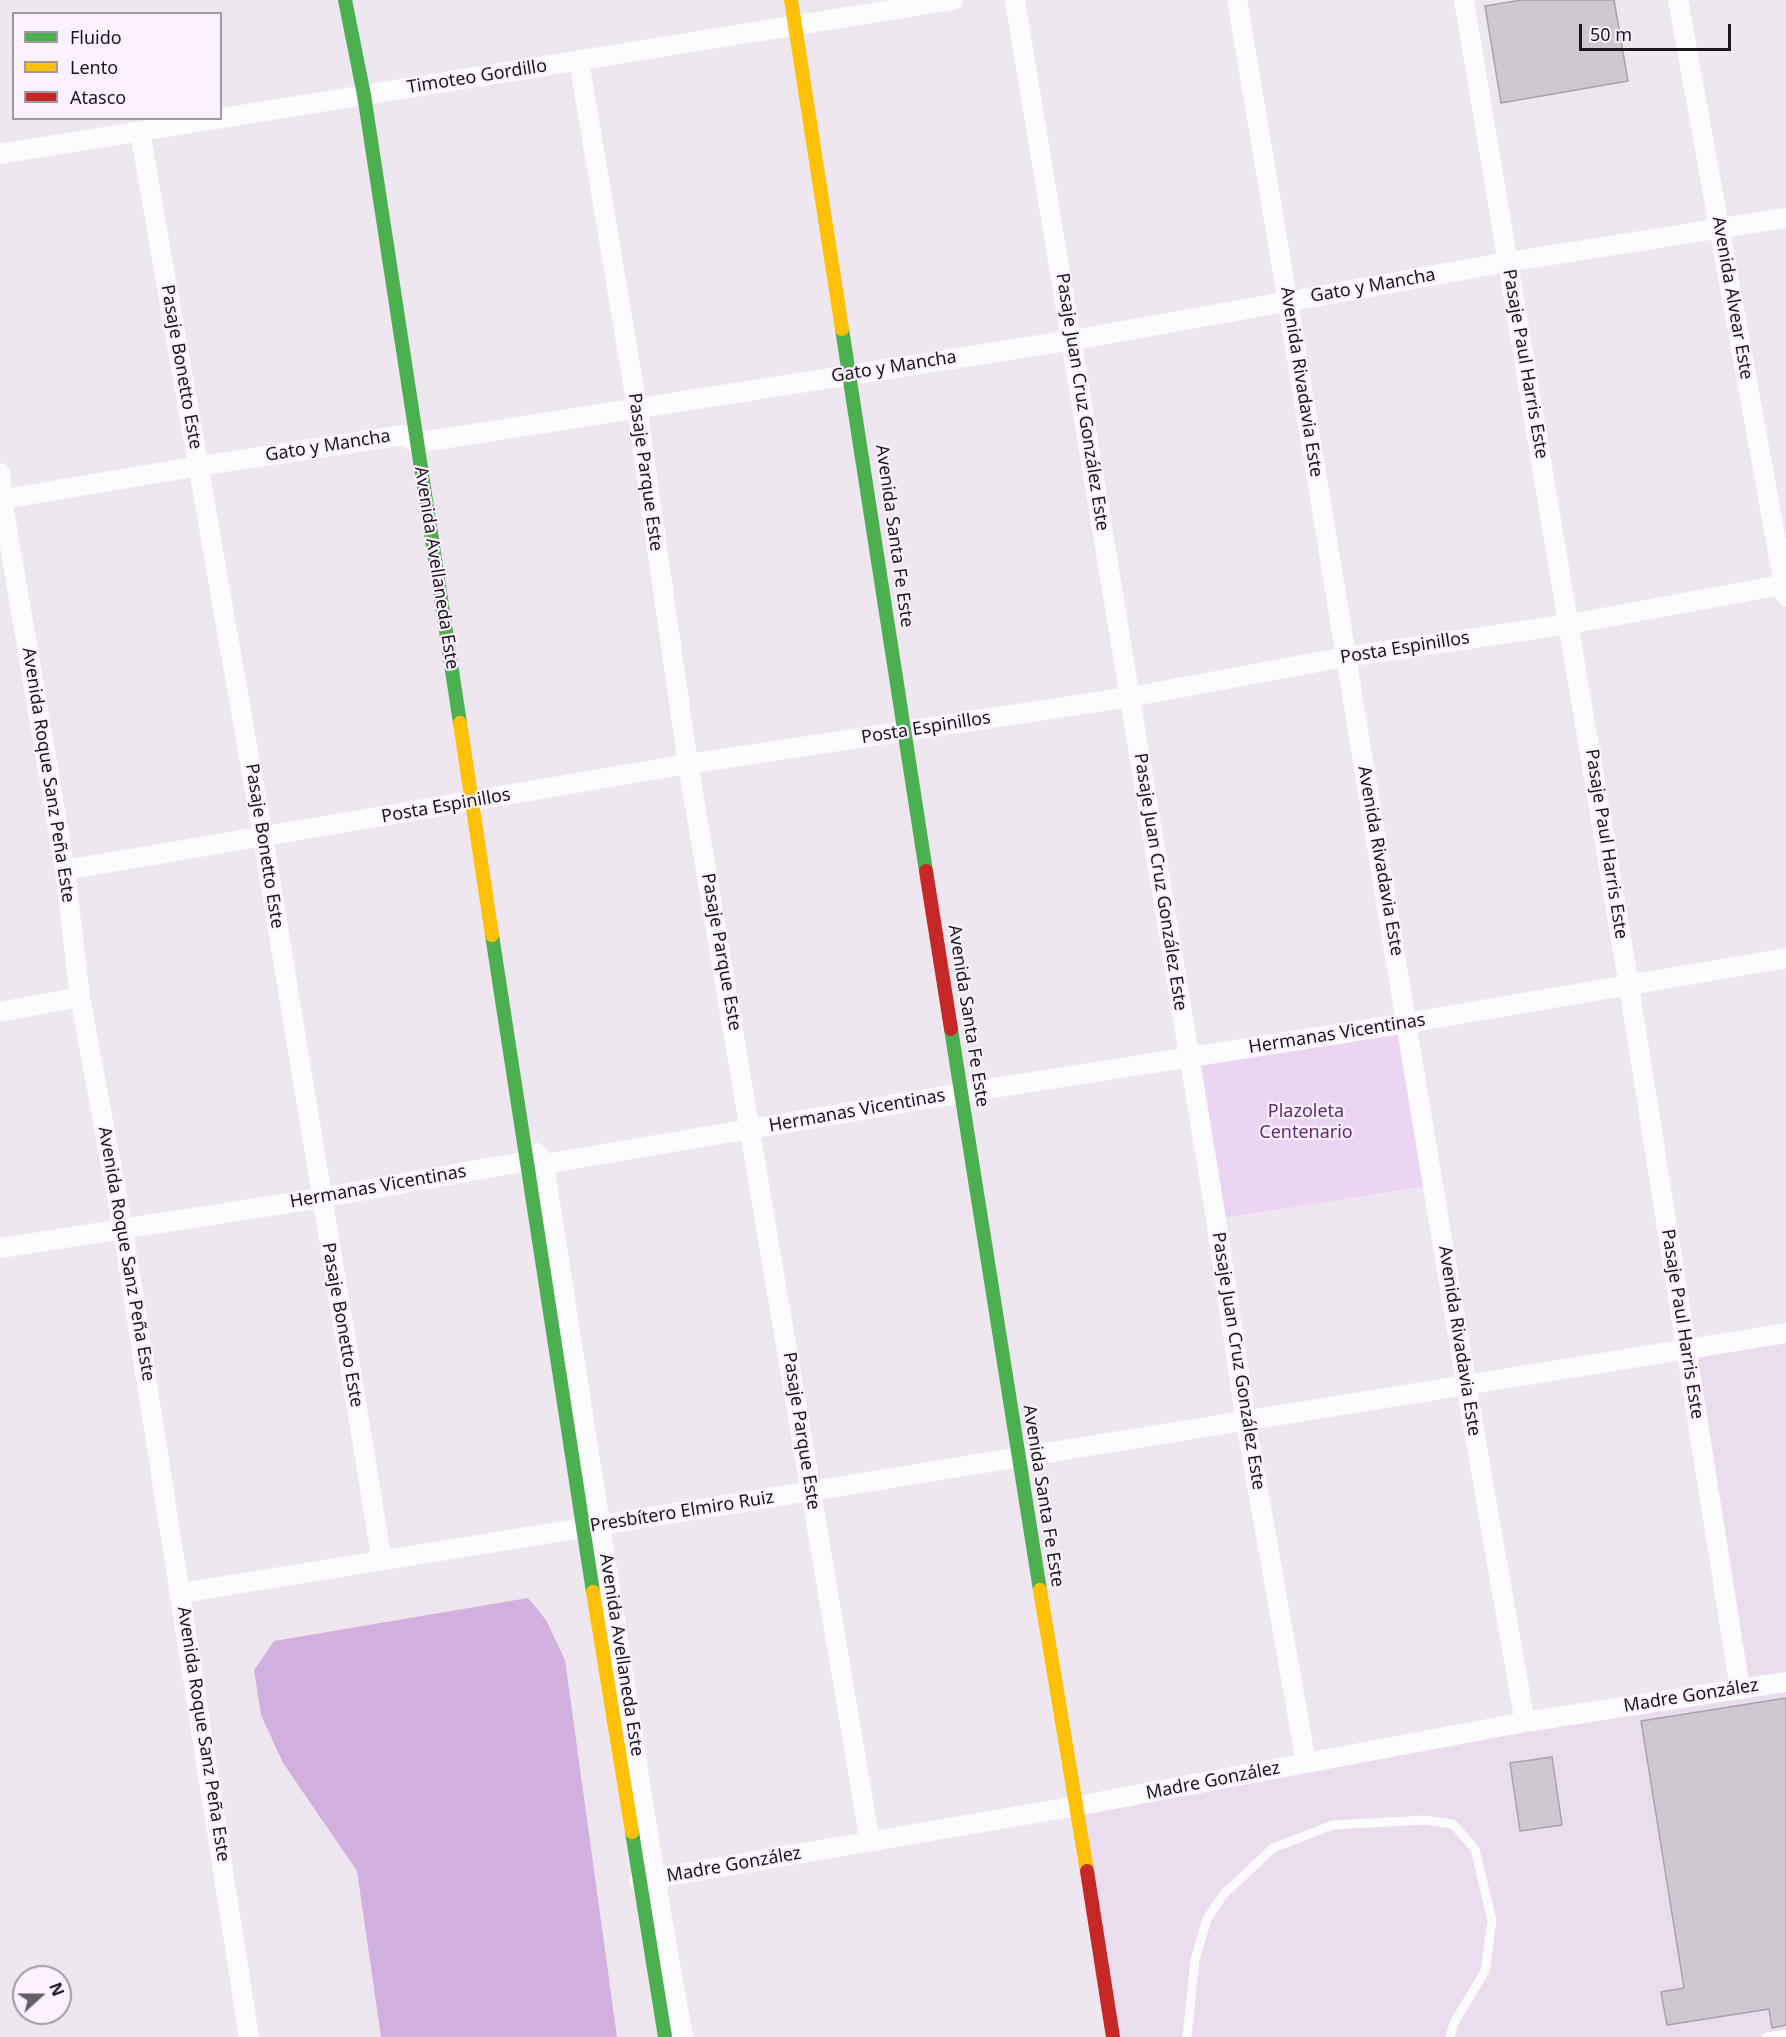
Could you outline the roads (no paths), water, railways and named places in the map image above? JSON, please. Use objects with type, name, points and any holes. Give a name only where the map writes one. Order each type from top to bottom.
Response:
[{"type":"street","name":"Avenida Avellaneda Este","points":[[345,0],[364,95],[524,1136],[536,1162],[647,1880],[665,2037]]},
{"type":"street","name":"Avenida Santa Fe Este","points":[[791,0],[851,373],[904,731],[1017,1457],[1077,1806],[1113,2037]]},
{"type":"street","name":"Timoteo Gordillo","points":[[222,118],[579,61],[796,23],[953,0]]},
{"type":"street","name":"Pasaje Juan Cruz González Este","points":[[1015,0],[1073,340],[1216,1219],[1246,1422],[1306,1763]]},
{"type":"street","name":"Avenida Rivadavia Este","points":[[1237,0],[1465,1385],[1525,1722]]},
{"type":"street","name":"Pasaje Paul Harris Este","points":[[1464,0],[1570,624],[1740,1689]]},
{"type":"street","name":"Avenida Alvear Este","points":[[1678,0],[1785,588]]},
{"type":"street","name":"Pasaje Parque Este","points":[[579,61],[637,408],[687,764],[752,1130],[870,1842]]},
{"type":"street","name":"Timoteo Gordillo","points":[[0,154],[213,120]]},
{"type":"street","name":"Pasaje Bonetto Este","points":[[140,132],[263,837],[382,1561]]},
{"type":"street","name":"Gato y Mancha","points":[[3,506],[199,466],[404,435],[416,443],[1073,340],[1508,262],[1786,218]]},
{"type":"street","name":"Avenida Roque Sanz Peña Este","points":[[0,473],[3,506],[65,870],[80,997],[123,1230],[249,2037]]},
{"type":"street","name":"Posta Espinillos","points":[[65,870],[687,764],[1130,697],[1345,657],[1570,624],[1785,588]]},
{"type":"street","name":"Hermanas Vicentinas","points":[[0,1248],[536,1162],[752,1130],[962,1093],[1407,1023],[1786,958]]},
{"type":"street","points":[[0,1012],[80,997]]},
{"type":"street","name":"Presbítero Elmiro Ruiz","points":[[181,1593],[1786,1333]]},
{"type":"street","name":"Madre González","points":[[647,1880],[1077,1806],[1525,1722],[1786,1682]]},
{"type":"street","name":"Avenida Avellaneda Este","points":[[647,1880],[683,2037]]},
{"type":"lane","points":[[1187,2037],[1195,1960],[1207,1919],[1223,1895],[1274,1848],[1333,1825],[1424,1820],[1453,1824],[1475,1850],[1492,1920],[1485,1971],[1454,2023],[1450,2037]]},
{"type":"lane","points":[[1766,2037],[1786,2034]]},
{"type":"park label","name":"Plazoleta Centenario","points":[[1306,1122]]}]
